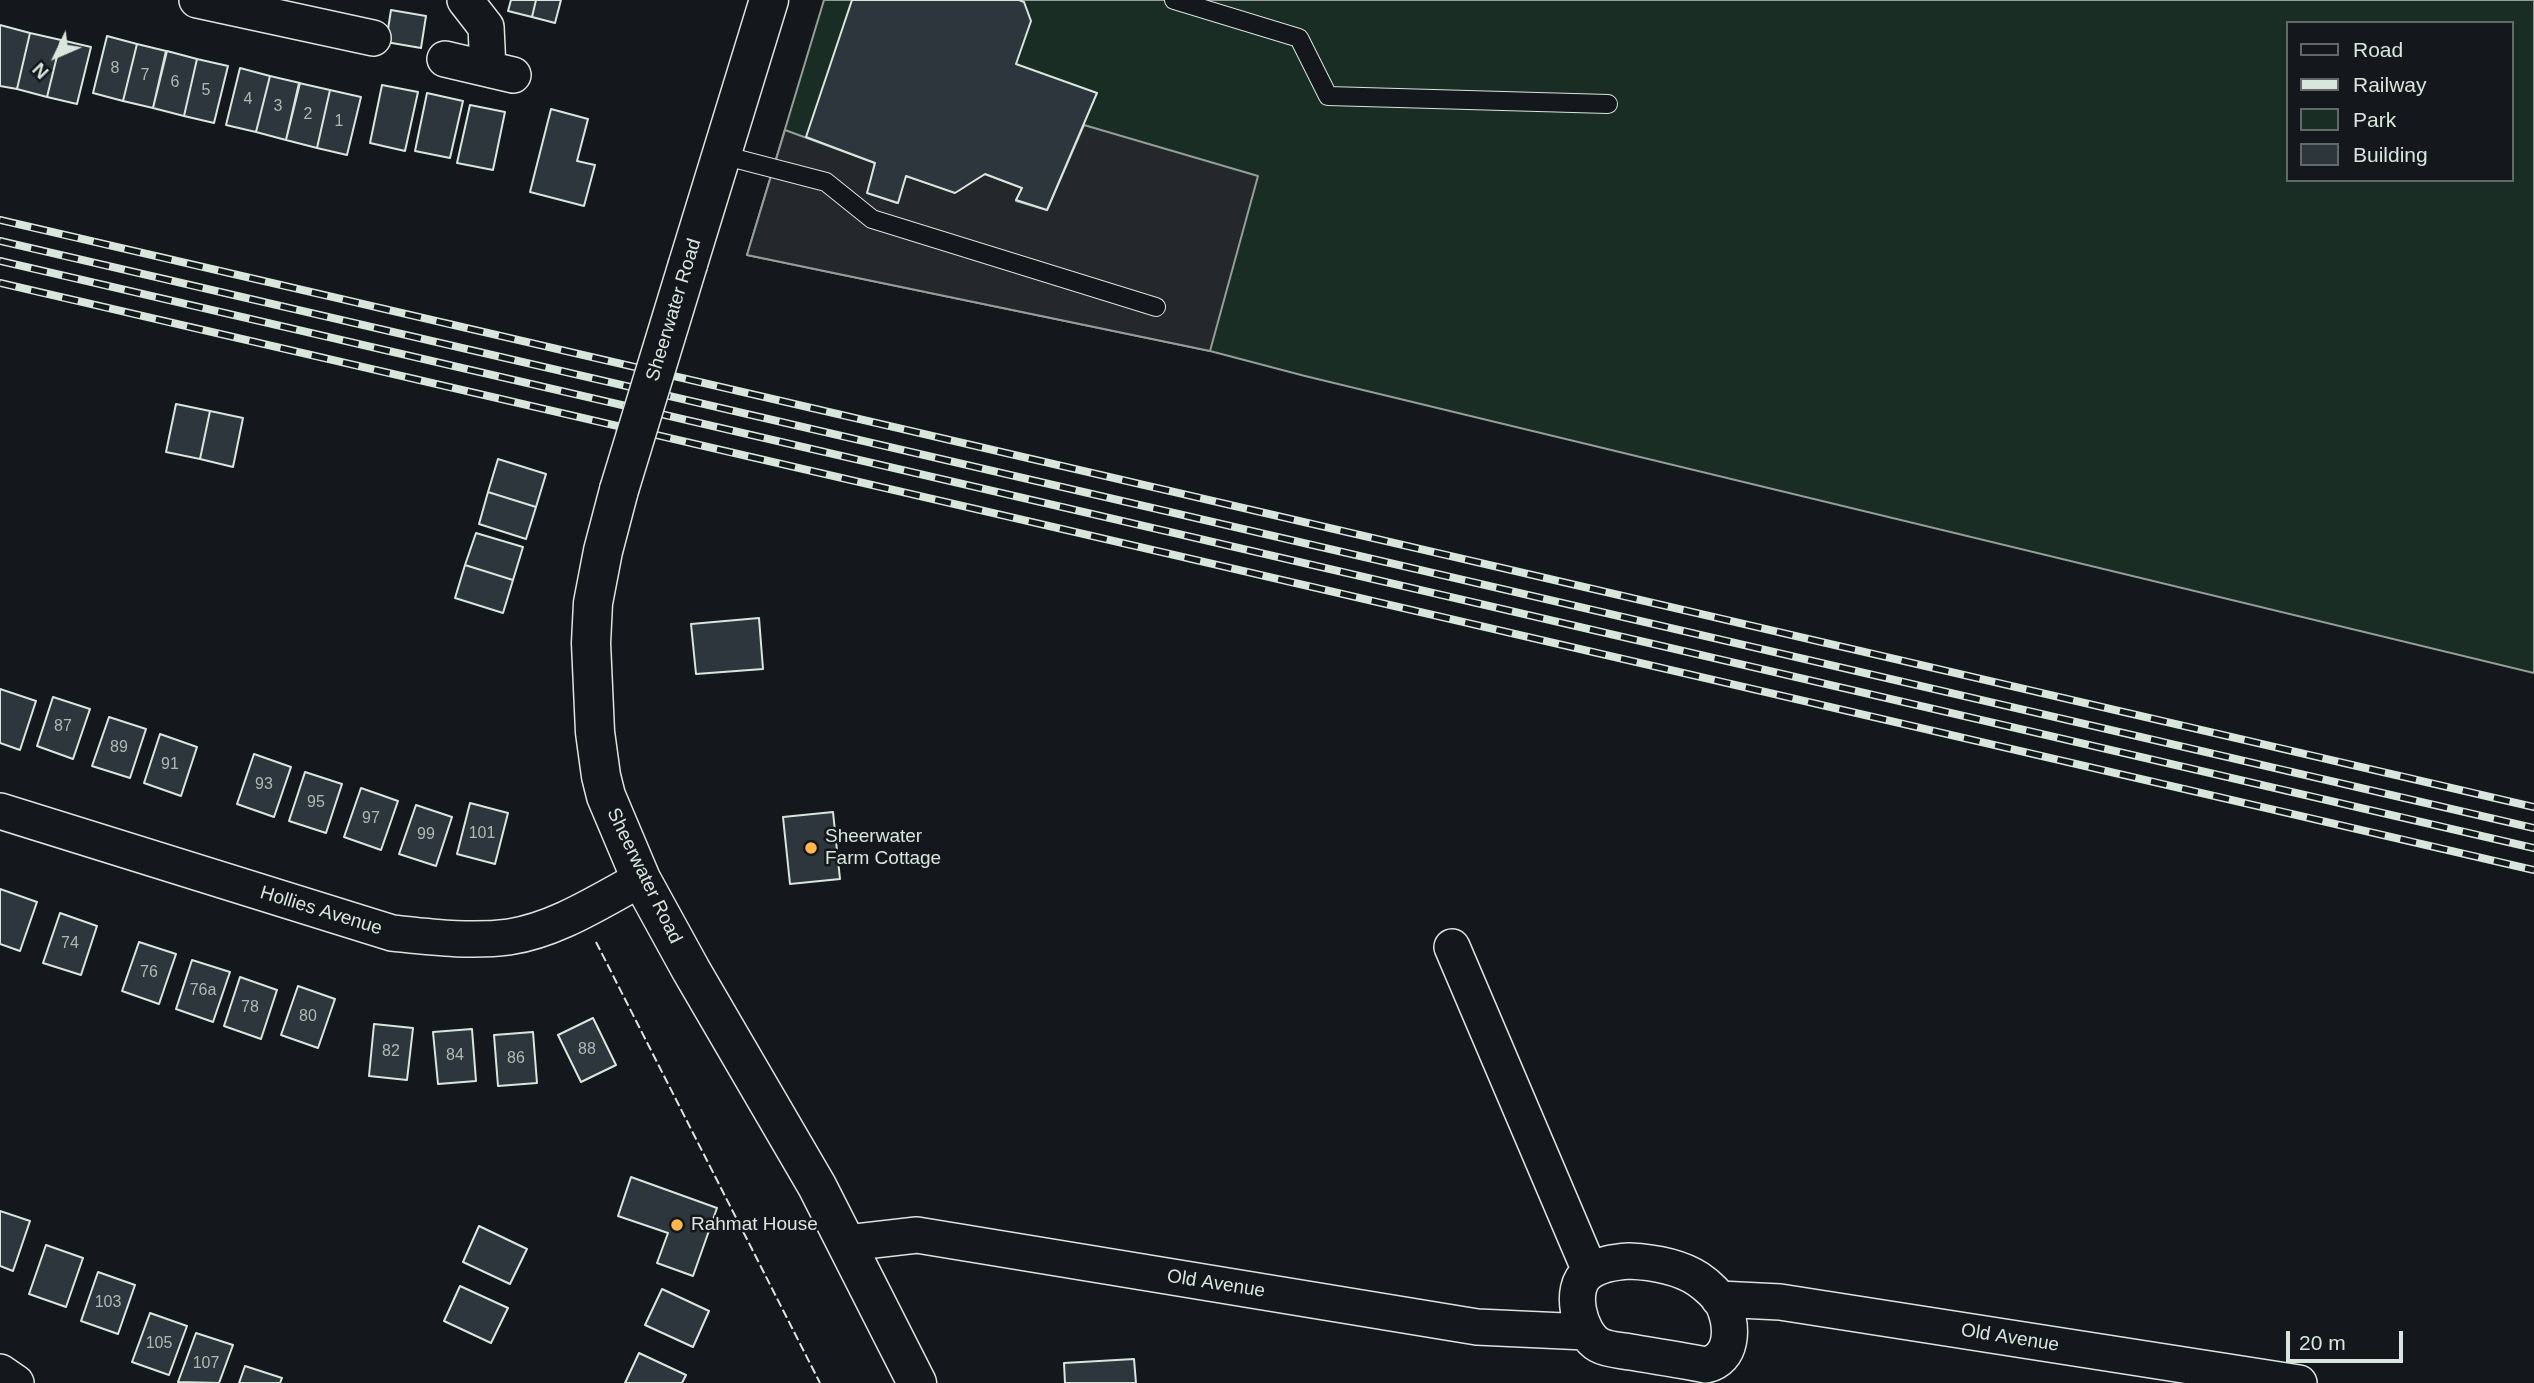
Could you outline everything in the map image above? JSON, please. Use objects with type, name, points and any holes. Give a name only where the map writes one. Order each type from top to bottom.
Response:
[{"type":"main road","name":"Sheerwater Road","points":[[769,0],[603,551],[593,603],[592,685],[601,776],[616,824],[641,879],[817,1186],[917,1383]]},
{"type":"street","points":[[197,0],[232,4],[373,38]]},
{"type":"street","points":[[445,59],[501,72],[486,27],[465,0]]},
{"type":"street","name":"Hollies Avenue","points":[[0,811],[392,933],[481,939],[512,936],[561,920],[641,879]]},
{"type":"street","points":[[1452,947],[1590,1271]]},
{"type":"street","name":"Old Avenue","points":[[847,1243],[917,1235],[1477,1327],[1586,1332],[1591,1339],[1605,1348],[1706,1365],[1720,1372],[1730,1336],[1725,1310],[1719,1299]]},
{"type":"street","points":[[1586,1332],[1578,1292],[1581,1281],[1590,1271],[1613,1263],[1629,1261],[1659,1264],[1692,1275],[1719,1299]]},
{"type":"street","name":"Old Avenue","points":[[1719,1299],[1780,1302],[2299,1383]]},
{"type":"street","points":[[0,1372],[16,1383]]},
{"type":"lane","points":[[1174,0],[1300,38],[1328,96],[1608,104]]},
{"type":"lane","points":[[722,155],[826,182],[872,219],[1156,307]]},
{"type":"green space","points":[[824,0],[2534,0],[2534,673],[1210,351],[747,255]]},
{"type":"shaded area","points":[[1084,125],[1258,176],[1210,351],[747,255],[785,130],[875,163],[868,193],[897,203],[906,176],[955,192],[985,174],[1022,188],[1016,201],[1047,210]]},
{"type":"building","points":[[511,0],[536,0],[532,17],[508,11]]},
{"type":"building","points":[[536,0],[561,0],[555,23],[532,17]]},
{"type":"building","points":[[852,0],[1024,2],[1031,21],[1016,64],[1097,93],[1047,210],[1016,200],[1022,188],[985,174],[955,193],[906,176],[898,203],[867,193],[875,163],[806,137]]},
{"type":"building","points":[[391,10],[426,16],[421,48],[386,42]]},
{"type":"building","points":[[0,25],[30,33],[17,89],[0,86]]},
{"type":"building","points":[[30,33],[61,40],[47,97],[17,89]]},
{"type":"building","points":[[107,36],[137,44],[123,101],[93,93]]},
{"type":"building","points":[[61,40],[91,47],[77,104],[47,97]]},
{"type":"building","points":[[137,44],[166,51],[153,108],[123,101]]},
{"type":"building","points":[[167,51],[197,59],[184,116],[153,108]]},
{"type":"building","points":[[197,59],[228,66],[214,123],[184,116]]},
{"type":"building","points":[[240,68],[270,76],[256,132],[226,125]]},
{"type":"building","points":[[270,76],[300,83],[286,140],[256,132]]},
{"type":"building","points":[[299,83],[330,90],[317,148],[286,140]]},
{"type":"building","points":[[382,85],[418,92],[405,151],[370,143]]},
{"type":"building","points":[[330,90],[361,97],[347,155],[317,148]]},
{"type":"building","points":[[427,93],[463,101],[450,158],[415,151]]},
{"type":"building","points":[[470,105],[505,112],[493,170],[457,163]]},
{"type":"building","points":[[551,109],[588,119],[577,161],[595,165],[584,206],[530,192]]},
{"type":"building","points":[[176,404],[210,411],[200,459],[166,452]]},
{"type":"building","points":[[210,411],[243,418],[233,467],[200,459]]},
{"type":"building","points":[[498,459],[546,474],[536,507],[488,492]]},
{"type":"building","points":[[488,492],[536,507],[526,539],[479,524]]},
{"type":"building","points":[[476,533],[523,547],[513,580],[465,565]]},
{"type":"building","points":[[465,565],[513,580],[503,613],[455,598]]},
{"type":"building","points":[[759,618],[763,669],[696,674],[691,624]]},
{"type":"building","points":[[0,689],[36,701],[20,750],[0,743]]},
{"type":"building","points":[[53,697],[90,709],[73,759],[37,746]]},
{"type":"building","points":[[109,717],[146,729],[130,778],[92,766]]},
{"type":"building","points":[[160,734],[197,747],[181,796],[144,783]]},
{"type":"building","points":[[254,754],[291,767],[274,817],[237,804]]},
{"type":"building","points":[[305,772],[342,784],[326,833],[289,821]]},
{"type":"building","points":[[361,788],[398,801],[381,850],[344,837]]},
{"type":"building","points":[[470,803],[508,813],[495,864],[457,854]]},
{"type":"building","points":[[416,805],[452,817],[436,866],[399,854]]},
{"type":"building","name":"Sheerwater Farm Cottage","points":[[833,812],[840,879],[790,884],[783,817]]},
{"type":"building","points":[[0,889],[37,902],[20,951],[0,944]]},
{"type":"building","points":[[60,913],[97,926],[81,975],[43,963]]},
{"type":"building","points":[[139,942],[176,954],[159,1004],[122,991]]},
{"type":"building","points":[[192,960],[230,972],[213,1022],[176,1009]]},
{"type":"building","points":[[240,977],[277,990],[261,1039],[224,1026]]},
{"type":"building","points":[[298,986],[335,999],[318,1048],[281,1035]]},
{"type":"building","points":[[593,1018],[616,1065],[581,1082],[558,1035]]},
{"type":"building","points":[[374,1024],[413,1028],[407,1080],[369,1076]]},
{"type":"building","points":[[472,1029],[476,1081],[438,1084],[433,1032]]},
{"type":"building","points":[[533,1032],[537,1083],[498,1086],[494,1035]]},
{"type":"building","name":"Rahmat House","points":[[631,1177],[717,1208],[693,1276],[657,1263],[668,1233],[618,1216]]},
{"type":"building","points":[[0,1211],[30,1221],[13,1271],[0,1266]]},
{"type":"building","points":[[479,1226],[527,1249],[510,1284],[463,1262]]},
{"type":"building","points":[[46,1245],[83,1258],[66,1307],[29,1294]]},
{"type":"building","points":[[98,1272],[135,1285],[118,1334],[81,1321]]},
{"type":"building","points":[[460,1286],[508,1308],[491,1343],[444,1321]]},
{"type":"building","points":[[662,1289],[709,1311],[693,1347],[645,1325]]},
{"type":"building","points":[[150,1313],[187,1326],[169,1375],[132,1362]]},
{"type":"building","points":[[196,1333],[233,1345],[219,1383],[178,1382]]},
{"type":"building","points":[[639,1353],[686,1375],[682,1383],[625,1383]]},
{"type":"building","points":[[1134,1359],[1136,1383],[1065,1383],[1064,1363]]},
{"type":"building","points":[[245,1366],[282,1378],[280,1383],[239,1383]]},
{"type":"railway","points":[[0,220],[2534,807]]},
{"type":"railway","points":[[0,241],[2534,828]]},
{"type":"railway","points":[[0,261],[2534,848]]},
{"type":"railway","points":[[0,283],[2534,870]]},
{"type":"fence","points":[[596,942],[820,1383]]},
{"type":"place","name":"Sheerwater Farm Cottage","points":[[811,848]]},
{"type":"place","name":"Rahmat House","points":[[677,1225]]}]
